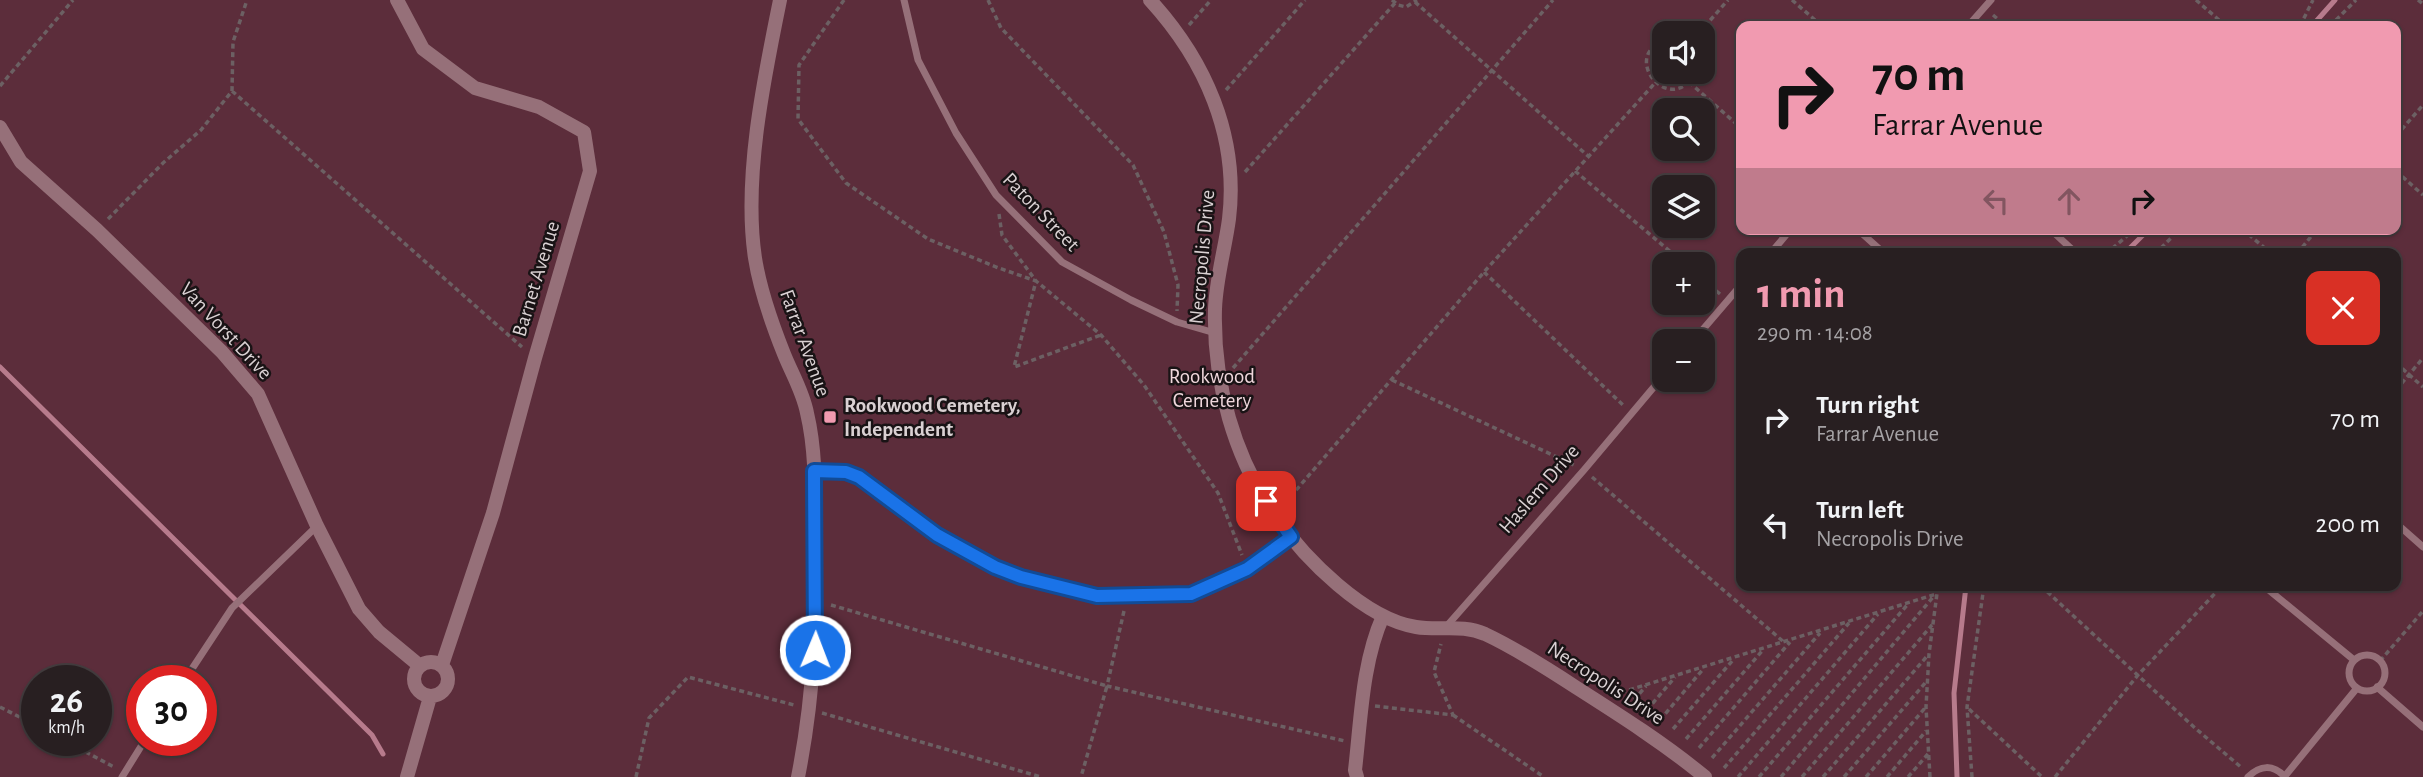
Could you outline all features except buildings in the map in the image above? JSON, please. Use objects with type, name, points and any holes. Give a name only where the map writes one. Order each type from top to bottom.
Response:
[{"type":"street","name":"Barnet Avenue","points":[[397,0],[423,49],[475,88],[539,107],[584,132],[590,171],[493,513],[442,665],[448,674],[448,685],[441,694],[430,696],[407,777]]},
{"type":"street","name":"Farrar Avenue","points":[[780,0],[754,167],[752,211],[755,258],[776,333],[807,412],[814,471],[815,650],[810,710],[798,777]]},
{"type":"street","name":"Necropolis Drive","points":[[1150,0],[1179,36],[1201,71],[1216,103],[1230,159],[1229,216],[1215,307],[1220,382],[1245,459],[1275,515],[1291,537],[1332,578],[1383,616],[1416,627],[1464,628],[1486,634],[1604,705],[1705,777]]},
{"type":"street","name":"Van Vorst Drive","points":[[0,127],[21,162],[97,230],[222,352],[258,394],[352,597],[367,620],[420,666]]},
{"type":"street","points":[[814,471],[846,472],[859,477],[937,535],[1007,573],[1097,596],[1191,594],[1247,569],[1291,537]]},
{"type":"street","points":[[1357,777],[1355,770],[1371,650],[1383,616]]},
{"type":"street","points":[[430,696],[419,692],[414,676],[420,666],[431,662],[442,665]]},
{"type":"lane","name":"Paton Street","points":[[904,0],[918,60],[956,132],[996,195],[1062,262],[1177,322],[1215,332]]},
{"type":"lane","points":[[1972,21],[1991,0]]},
{"type":"lane","points":[[1864,235],[1878,248]]},
{"type":"lane","points":[[2056,235],[2071,248]]},
{"type":"lane","points":[[1703,329],[1736,291]]},
{"type":"lane","name":"Haslem Drive","points":[[1444,628],[1652,390]]},
{"type":"lane","points":[[195,665],[232,608],[317,526]]},
{"type":"lane","points":[[2401,527],[2423,547]]},
{"type":"lane","points":[[2270,591],[2354,660]]},
{"type":"lane","points":[[2369,655],[2380,661],[2385,675],[2377,687],[2364,691],[2357,688],[2349,676],[2354,660],[2369,655]]},
{"type":"lane","points":[[2377,687],[2423,727]]},
{"type":"lane","points":[[2249,776],[2259,768],[2267,767],[2279,771],[2285,777],[2357,688]]},
{"type":"lane","points":[[123,775],[135,756]]},
{"type":"path","points":[[0,86],[73,0]]},
{"type":"path","points":[[97,230],[163,163],[201,130],[232,92],[233,42],[247,0]]},
{"type":"path","points":[[844,0],[799,65],[798,119],[846,183],[928,239],[1036,281]]},
{"type":"path","points":[[988,0],[1001,28],[1133,165],[1164,232],[1178,285],[1177,322]]},
{"type":"path","points":[[1179,36],[1210,0]]},
{"type":"path","points":[[1216,103],[1305,0]]},
{"type":"path","points":[[1220,382],[1553,0]]},
{"type":"path","points":[[1710,21],[1728,0]]},
{"type":"path","points":[[1792,0],[1816,21]]},
{"type":"path","points":[[2196,0],[2220,21]]},
{"type":"path","points":[[2302,21],[2313,0]]},
{"type":"path","points":[[2335,21],[2356,0]]},
{"type":"path","points":[[2418,0],[2423,4]]},
{"type":"path","points":[[1230,188],[1394,2],[1406,7],[1416,1],[1588,156]]},
{"type":"path","points":[[1652,49],[1646,61],[1652,78]]},
{"type":"path","points":[[1275,515],[1484,272],[1654,84]]},
{"type":"path","points":[[1658,84],[1670,89],[1685,84]]},
{"type":"path","points":[[1691,84],[1736,124]]},
{"type":"path","points":[[232,92],[535,358]]},
{"type":"path","points":[[2401,130],[2423,106]]},
{"type":"path","points":[[1575,171],[1671,252]]},
{"type":"path","points":[[2401,175],[2423,195]]},
{"type":"path","points":[[996,195],[1002,235],[1036,281],[1101,335],[1144,385],[1218,493],[1247,569]]},
{"type":"path","points":[[2113,248],[2128,235]]},
{"type":"path","points":[[2161,248],[2174,235]]},
{"type":"path","points":[[2249,235],[2265,248]]},
{"type":"path","points":[[1484,272],[1632,414]]},
{"type":"path","points":[[1036,281],[1014,367],[1101,335]]},
{"type":"path","points":[[2401,384],[2423,358]]},
{"type":"path","points":[[2401,368],[2423,387]]},
{"type":"path","points":[[1392,380],[1584,470],[1785,643]]},
{"type":"path","points":[[1930,777],[1926,707],[1937,591]]},
{"type":"path","points":[[1972,777],[1967,707],[1983,591]]},
{"type":"path","points":[[2047,591],[2249,776]]},
{"type":"path","points":[[2054,777],[2138,675],[2217,591]]},
{"type":"path","points":[[1604,705],[1611,695],[1936,594]]},
{"type":"path","points":[[1781,777],[1936,594]]},
{"type":"path","points":[[1080,777],[1107,686],[1127,595]]},
{"type":"path","points":[[816,601],[1107,686],[1358,744]]},
{"type":"path","points":[[1759,777],[1909,603]]},
{"type":"path","points":[[2380,661],[2423,611]]},
{"type":"path","points":[[1738,777],[1880,612]]},
{"type":"path","points":[[1724,768],[1850,622]]},
{"type":"path","points":[[1802,777],[1932,625]]},
{"type":"path","points":[[1444,628],[1434,672],[1453,715]]},
{"type":"path","points":[[1712,758],[1821,631]]},
{"type":"path","points":[[1699,748],[1792,640]]},
{"type":"path","points":[[1686,739],[1763,649]]},
{"type":"path","points":[[1823,777],[1929,654]]},
{"type":"path","points":[[1674,729],[1734,658]]},
{"type":"path","points":[[1660,720],[1705,667]]},
{"type":"path","points":[[1647,710],[1676,676]]},
{"type":"path","points":[[1844,777],[1927,681]]},
{"type":"path","points":[[1634,701],[1648,684]]},
{"type":"path","points":[[1363,705],[1453,715],[1544,777]]},
{"type":"path","points":[[0,707],[21,718]]},
{"type":"path","points":[[1866,777],[1926,707]]},
{"type":"path","points":[[1967,707],[2042,777]]},
{"type":"path","points":[[1887,777],[1926,731]]},
{"type":"path","points":[[1908,777],[1928,754]]},
{"type":"path","points":[[90,756],[123,775]]},
{"type":"green space","name":"Rookwood Cemetery","points":[[0,0],[2423,0],[2423,777],[0,777]]},
{"type":"waterway","points":[[2316,21],[2335,0]]},
{"type":"waterway","points":[[2130,248],[2143,235]]},
{"type":"waterway","points":[[0,367],[372,735],[383,754]]},
{"type":"waterway","points":[[1957,777],[1954,693],[1965,591]]},
{"type":"place","name":"Rookwood Cemetery, Independent","points":[[830,417]]},
{"type":"route","points":[[815,650],[814,471],[846,472],[859,477],[937,535],[1007,573],[1097,596],[1191,594],[1247,569],[1291,537],[1266,501]]}]
